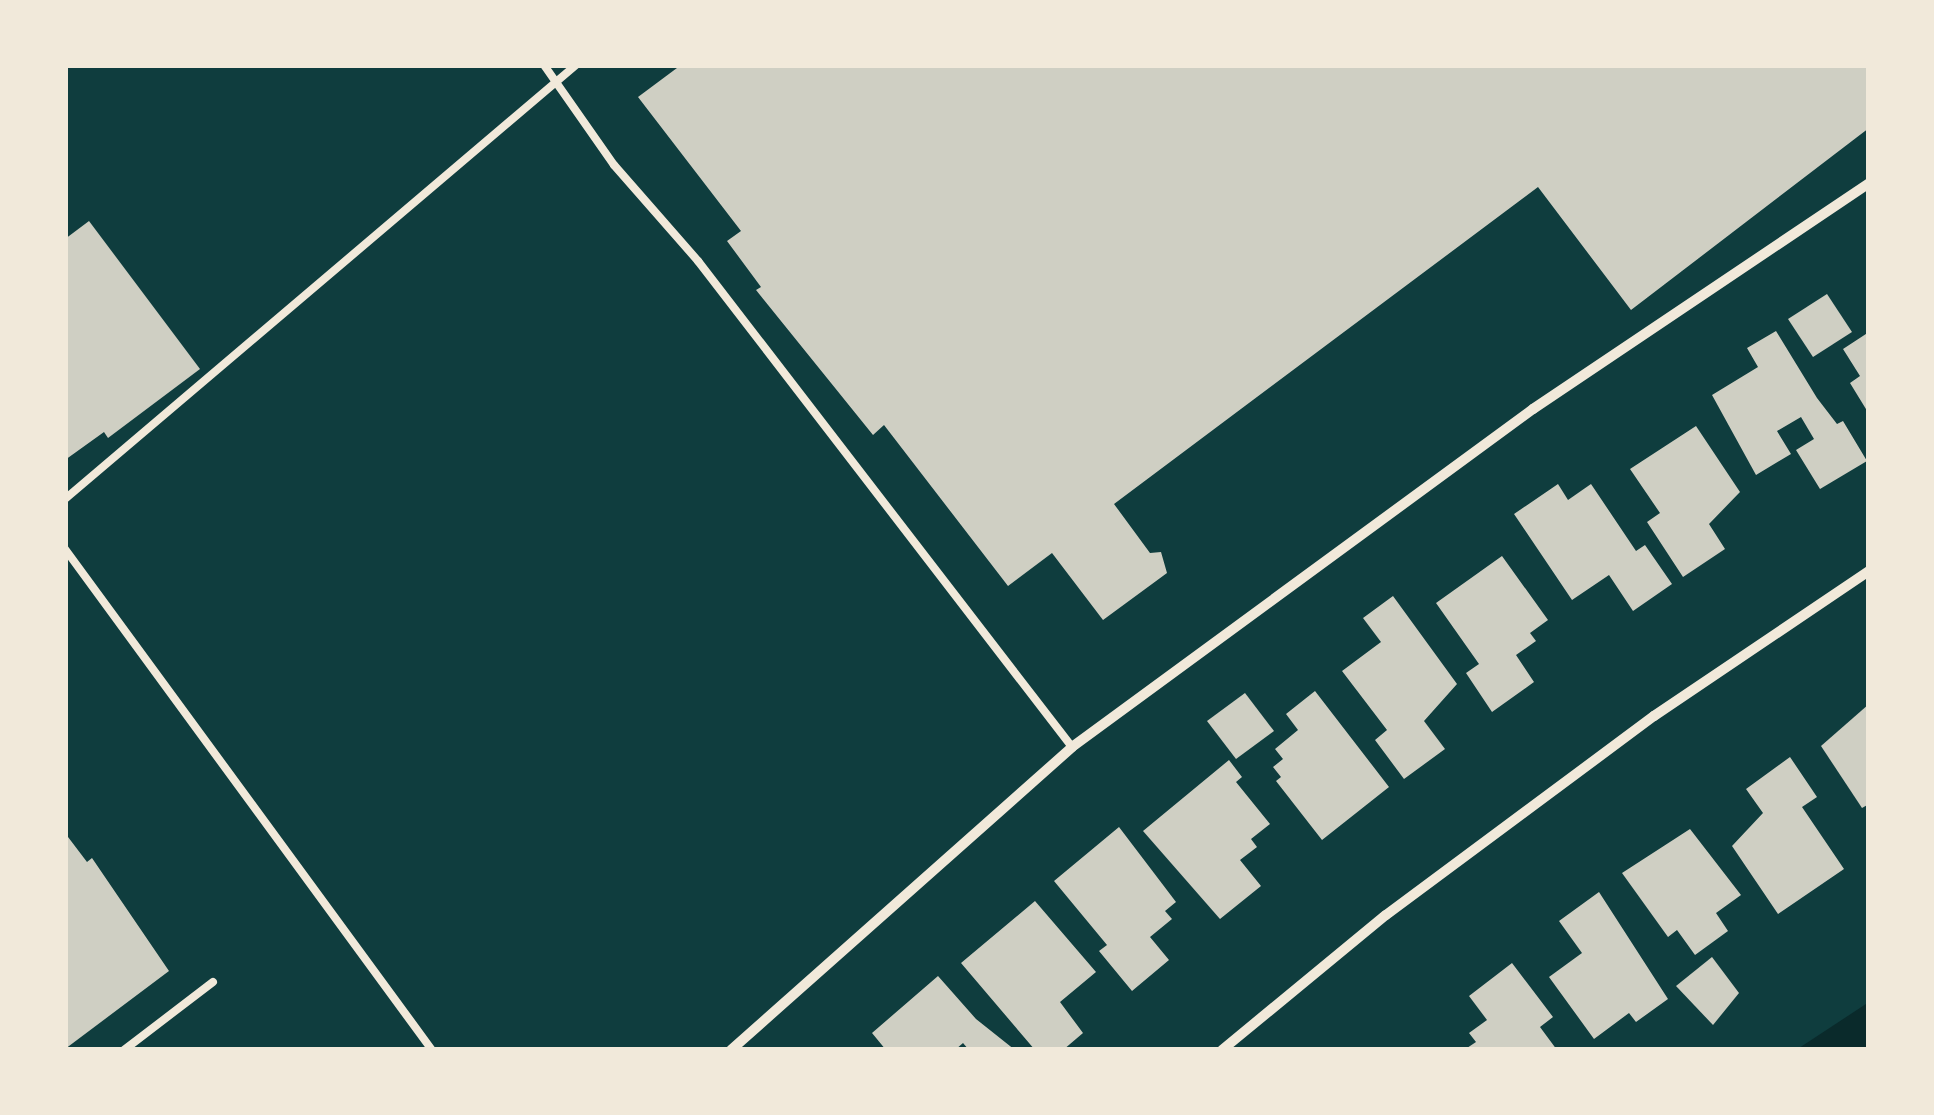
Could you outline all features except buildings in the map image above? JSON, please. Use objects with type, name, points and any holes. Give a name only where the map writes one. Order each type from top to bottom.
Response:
[{"type":"street","points":[[731,1050],[1072,747],[1533,409],[1869,183]]},
{"type":"street","points":[[1222,1050],[1386,915],[1654,716],[1869,572]]},
{"type":"lane","points":[[544,65],[614,165],[698,261],[1072,747]]},
{"type":"lane","points":[[65,499],[576,65]]},
{"type":"lane","points":[[65,549],[432,1050]]},
{"type":"lane","points":[[124,1050],[213,982]]},
{"type":"water","points":[[1869,1002],[1869,1050],[1796,1050]]}]
